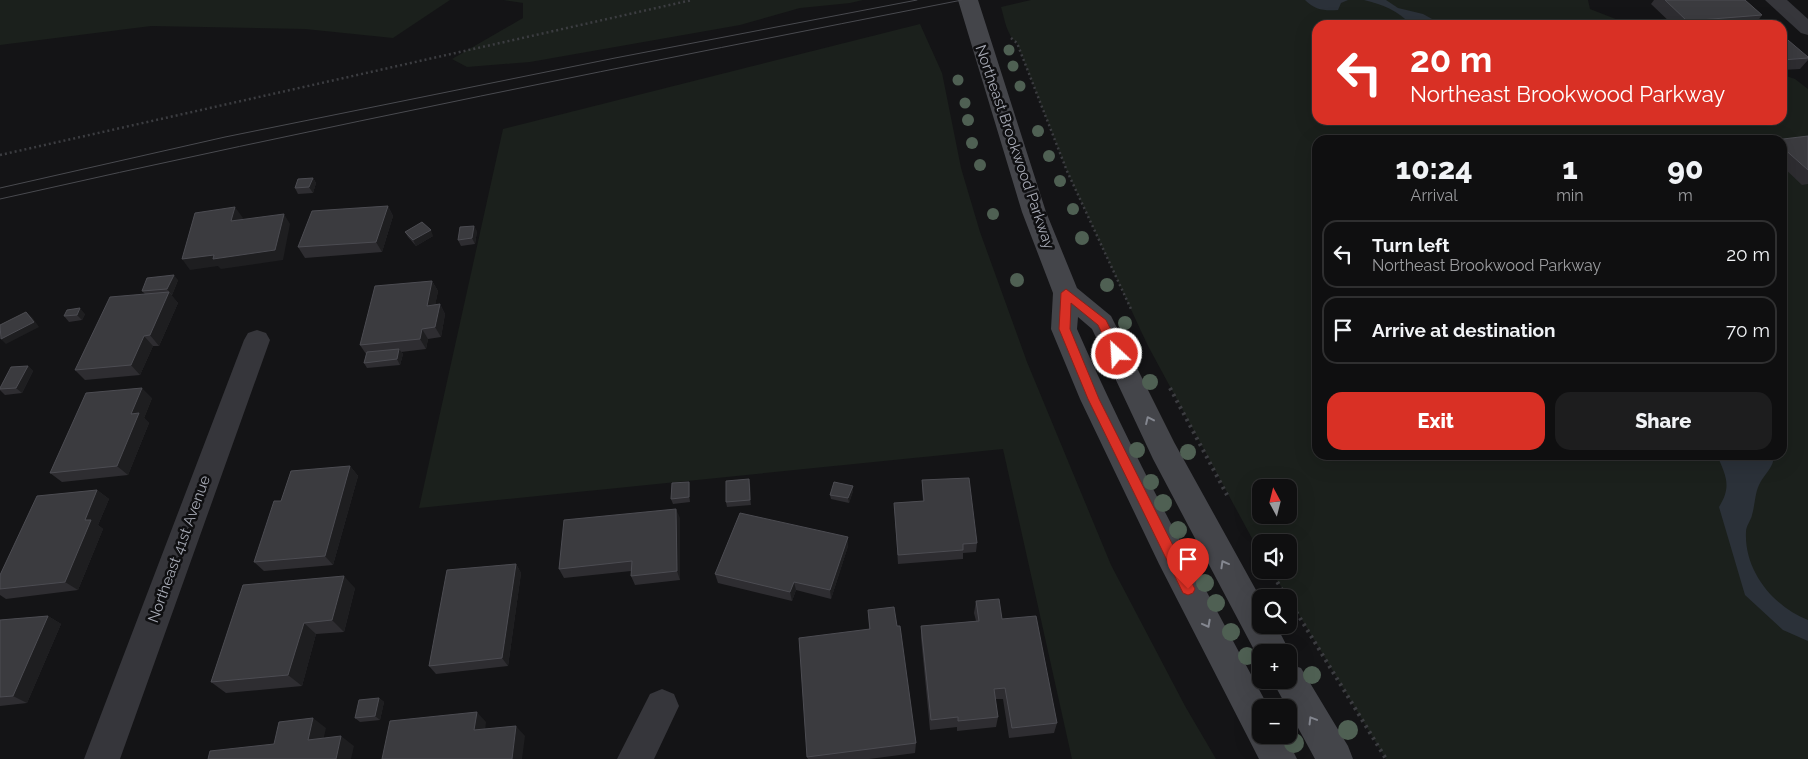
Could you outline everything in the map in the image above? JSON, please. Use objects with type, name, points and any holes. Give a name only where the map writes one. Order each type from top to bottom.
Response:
[{"type":"main road","name":"Northeast Brookwood Parkway","points":[[968,0],[975,30],[1034,212],[1066,293],[1064,329],[1094,399],[1170,554],[1252,710]]},
{"type":"main road","name":"Northeast Brookwood Parkway","points":[[1066,293],[1102,323],[1162,450],[1270,644]]},
{"type":"main road","points":[[1294,689],[1335,759]]},
{"type":"main road","points":[[1271,744],[1279,759]]},
{"type":"street","points":[[1775,0],[1808,29]]},
{"type":"street","name":"Northeast 41st Avenue","points":[[102,759],[257,340]]},
{"type":"street","points":[[635,759],[662,706]]},
{"type":"path","points":[[0,155],[692,0]]},
{"type":"path","points":[[1008,32],[1010,38],[1016,43],[1067,170],[1135,318]]},
{"type":"path","points":[[1170,387],[1229,498]]},
{"type":"path","points":[[1297,614],[1386,759]]},
{"type":"shaded area","points":[[0,0],[450,0],[393,38],[305,29],[151,26],[0,45]]},
{"type":"shaded area","points":[[503,0],[863,0],[800,8],[740,25],[530,62],[467,67],[452,59],[523,18],[523,3]]},
{"type":"shaded area","points":[[1031,0],[1588,0],[1590,9],[1618,20],[1312,20],[1312,125],[1787,125],[1787,76],[1795,79],[1808,89],[1808,759],[1386,759],[1297,611],[1297,589],[1283,589],[1276,579],[1297,579],[1297,534],[1252,534],[1252,538],[1147,344],[1067,171],[1017,43],[1008,31],[1001,7]]},
{"type":"shaded area","points":[[1305,0],[1348,0],[1341,3],[1338,10],[1324,10],[1316,8]]},
{"type":"shaded area","points":[[1364,0],[1386,0],[1398,8],[1423,14],[1434,20],[1405,20],[1390,9]]},
{"type":"shaded area","points":[[920,24],[942,73],[961,168],[980,232],[1027,362],[1111,565],[1185,706],[1216,759],[1072,759],[1003,449],[419,508],[503,129]]},
{"type":"shaded area","points":[[1719,460],[1774,460],[1758,488],[1752,515],[1746,530],[1747,546],[1756,574],[1773,597],[1795,614],[1808,620],[1808,641],[1783,630],[1745,595],[1719,507],[1726,487],[1723,469]]},
{"type":"building","points":[[1665,0],[1745,0],[1762,15],[1700,20],[1686,20]]},
{"type":"building","points":[[1787,39],[1808,57],[1787,60]]},
{"type":"building","points":[[1808,136],[1808,170],[1787,151],[1787,139]]},
{"type":"building","points":[[313,178],[309,187],[295,188],[298,179]]},
{"type":"building","points":[[388,206],[376,242],[298,247],[312,211]]},
{"type":"building","points":[[235,207],[231,221],[284,214],[275,250],[213,259],[214,255],[182,259],[195,213]]},
{"type":"building","points":[[422,222],[431,230],[413,240],[405,232]]},
{"type":"building","points":[[474,226],[472,238],[458,240],[460,227]]},
{"type":"building","points":[[174,275],[167,289],[142,291],[147,278]]},
{"type":"building","points":[[432,281],[427,306],[440,304],[435,327],[422,329],[420,339],[360,345],[375,286]]},
{"type":"building","points":[[169,292],[150,335],[144,336],[131,365],[75,370],[110,297]]},
{"type":"building","points":[[80,308],[77,315],[64,316],[67,310]]},
{"type":"building","points":[[26,312],[34,322],[1,339],[0,325]]},
{"type":"building","points":[[399,349],[397,359],[364,363],[367,352]]},
{"type":"building","points":[[28,366],[16,388],[0,389],[11,367]]},
{"type":"building","points":[[142,388],[131,414],[139,413],[117,466],[50,473],[86,393]]},
{"type":"building","points":[[350,466],[325,556],[254,562],[274,501],[281,501],[291,471]]},
{"type":"building","points":[[969,478],[977,543],[963,544],[963,550],[898,555],[894,503],[924,501],[922,480]]},
{"type":"building","points":[[749,479],[750,500],[726,502],[726,481]]},
{"type":"building","points":[[689,482],[689,497],[671,499],[672,483]]},
{"type":"building","points":[[834,482],[853,486],[848,498],[830,495]]},
{"type":"building","points":[[97,490],[85,520],[91,520],[65,582],[0,589],[0,575],[37,496]]},
{"type":"building","points":[[676,509],[677,571],[631,576],[632,561],[559,569],[564,520]]},
{"type":"building","points":[[740,513],[848,537],[830,590],[794,582],[790,592],[715,574]]},
{"type":"building","points":[[516,564],[502,658],[429,666],[447,570]]},
{"type":"building","points":[[344,576],[332,620],[304,623],[288,675],[211,682],[243,585]]},
{"type":"building","points":[[999,599],[1002,619],[1036,616],[1057,723],[1012,728],[1005,688],[994,689],[998,717],[958,721],[958,717],[931,720],[921,626],[979,621],[976,601]]},
{"type":"building","points":[[894,607],[897,626],[900,626],[916,743],[807,757],[799,638],[870,629],[868,610]]},
{"type":"building","points":[[48,616],[13,696],[0,697],[0,620]]},
{"type":"building","points":[[379,698],[375,716],[355,718],[359,700]]},
{"type":"building","points":[[477,712],[474,730],[516,726],[512,759],[382,759],[390,721]]},
{"type":"building","points":[[313,718],[308,740],[341,736],[336,759],[208,759],[210,751],[274,744],[279,722]]},
{"type":"tram line","points":[[0,188],[225,137],[615,58],[917,0]]},
{"type":"tram line","points":[[0,199],[360,121],[962,0]]},
{"type":"route","points":[[1117,354],[1102,323],[1066,293],[1064,329],[1094,399],[1188,589]]}]
